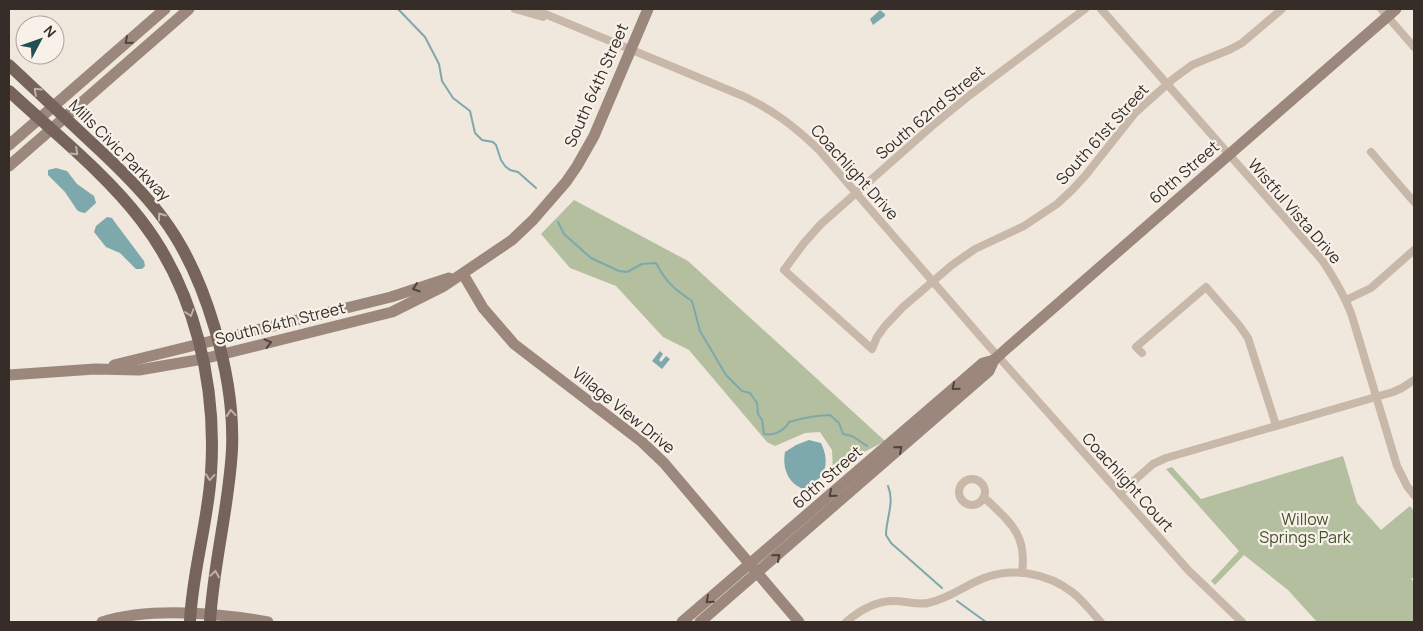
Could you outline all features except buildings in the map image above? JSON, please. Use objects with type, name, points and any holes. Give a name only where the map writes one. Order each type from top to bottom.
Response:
[{"type":"main road","name":"Mills Civic Parkway","points":[[9,65],[140,190],[164,219],[195,275],[204,298],[221,354],[230,403],[232,428],[232,450],[227,499],[212,590],[211,618]]},
{"type":"main road","name":"Mills Civic Parkway","points":[[9,91],[116,192],[149,231],[181,288],[203,359],[210,396],[212,433],[211,473],[190,618]]},
{"type":"street","points":[[9,145],[165,9]]},
{"type":"street","points":[[9,166],[189,9]]},
{"type":"street","name":"Coachlight Drive","points":[[515,9],[569,24]]},
{"type":"street","name":"Coachlight Drive","points":[[533,9],[743,96],[772,111],[798,130],[818,149],[996,358]]},
{"type":"street","name":"South 64th Street","points":[[9,375],[95,370],[140,370],[203,359],[392,312],[428,295],[463,274],[512,240],[533,220],[566,182],[594,136],[648,9]]},
{"type":"street","name":"South 62nd Street","points":[[872,349],[784,270],[821,224],[855,193],[970,95],[1085,9]]},
{"type":"street","name":"Wistful Vista Drive","points":[[1101,9],[1322,260],[1346,300],[1399,471],[1414,495]]},
{"type":"street","name":"South 61st Street","points":[[872,349],[876,337],[903,307],[963,256],[1024,226],[1057,204],[1085,176],[1135,114],[1167,84],[1192,65],[1231,49],[1242,42],[1282,9]]},
{"type":"street","points":[[1388,11],[1414,47]]},
{"type":"street","name":"60th Street","points":[[682,622],[983,363],[996,358],[1229,155],[1388,11]]},
{"type":"street","points":[[1371,152],[1414,202]]},
{"type":"street","points":[[1346,300],[1371,288],[1414,250]]},
{"type":"street","name":"South 64th Street","points":[[95,370],[391,297],[463,274]]},
{"type":"street","name":"Village View Drive","points":[[463,274],[483,308],[505,336],[642,442],[684,484],[799,622]]},
{"type":"street","points":[[1142,353],[1136,347],[1206,287],[1248,338],[1276,425]]},
{"type":"street","name":"60th Street","points":[[700,622],[989,371],[996,358]]},
{"type":"street","name":"Coachlight Court","points":[[996,358],[1202,584],[1242,622]]},
{"type":"street","points":[[1120,493],[1159,461],[1376,397],[1402,388],[1414,380]]},
{"type":"street","points":[[983,498],[1016,530],[1022,551],[1022,573]]},
{"type":"street","points":[[846,622],[860,611],[873,605],[892,601],[927,603],[945,598],[983,578],[1005,573],[1022,573],[1048,579],[1066,588],[1079,598],[1101,622]]},
{"type":"street","points":[[102,622],[129,616],[211,618],[268,622]]},
{"type":"green space","points":[[574,200],[688,261],[885,441],[851,459],[833,472],[832,450],[820,432],[805,433],[775,446],[767,442],[689,350],[663,337],[616,286],[570,268],[541,234]]},
{"type":"green space","name":"Willow Springs Park","points":[[1343,456],[1357,503],[1381,530],[1410,506],[1414,511],[1414,577],[1411,579],[1414,582],[1414,622],[1317,622],[1288,590],[1244,555],[1215,585],[1211,581],[1239,551],[1166,469],[1172,467],[1201,499]]},
{"type":"water","points":[[880,10],[885,16],[873,25],[870,19]]},
{"type":"water","points":[[56,168],[67,171],[77,184],[94,196],[96,203],[85,213],[77,210],[65,192],[48,175],[48,170]]},
{"type":"water","points":[[107,217],[112,218],[144,261],[145,266],[142,269],[136,269],[120,253],[106,247],[94,232],[96,226]]},
{"type":"water","points":[[660,351],[663,354],[659,360],[661,362],[666,356],[670,359],[662,369],[652,361]]},
{"type":"water","points":[[809,440],[821,443],[826,464],[821,476],[803,489],[790,479],[785,469],[784,458],[785,452]]},
{"type":"waterway","points":[[398,9],[425,37],[439,64],[442,81],[453,98],[470,111],[475,133],[482,140],[493,142],[505,166],[510,170],[518,172],[536,188]]},
{"type":"waterway","points":[[558,222],[564,234],[591,258],[619,271],[627,272],[642,264],[656,263],[671,285],[692,301],[700,331],[726,375],[742,391],[750,393],[757,403],[764,434],[778,432],[789,422],[809,417],[830,415],[839,423],[843,434],[852,436],[867,446]]},
{"type":"waterway","points":[[888,486],[891,498],[886,535],[891,543],[942,588]]},
{"type":"waterway","points":[[957,601],[986,622]]}]
